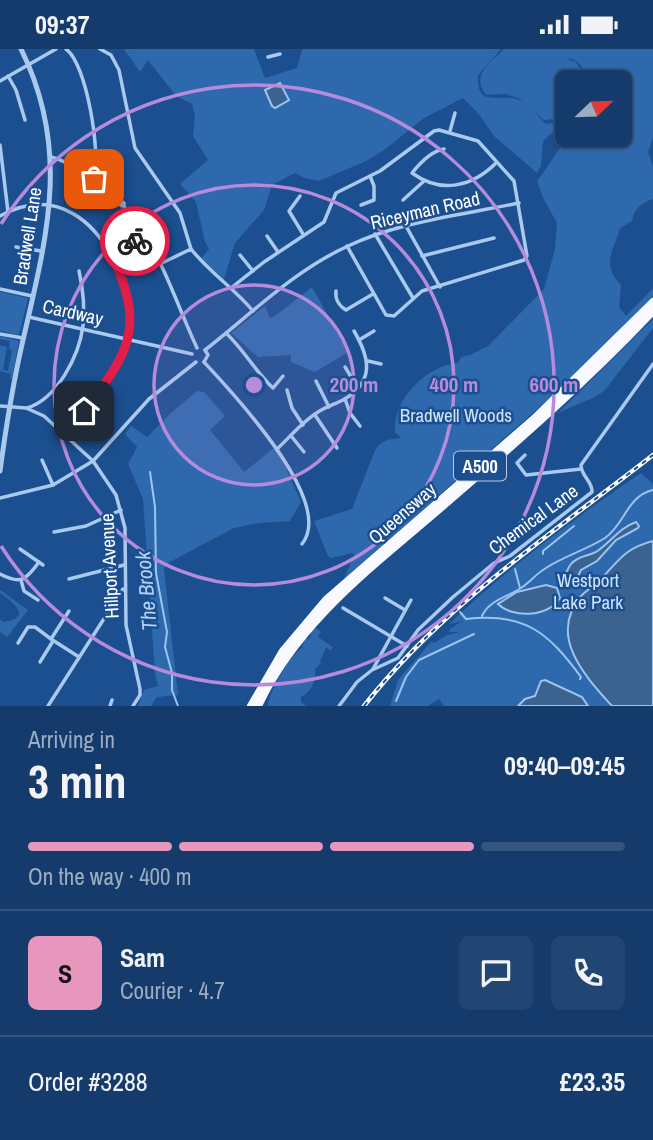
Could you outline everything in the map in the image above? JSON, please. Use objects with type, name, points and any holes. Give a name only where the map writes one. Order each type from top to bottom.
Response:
[{"type":"highway","name":"Queensway","points":[[251,706],[283,651],[326,600],[535,418],[653,302]]},
{"type":"highway","name":"Queensway","points":[[259,706],[289,652],[331,604],[540,421],[653,313]]},
{"type":"street","name":"Bradwell Lane","points":[[0,471],[1,450],[43,251],[49,206],[51,157],[44,114],[36,83],[21,49]]},
{"type":"street","points":[[66,49],[75,61],[91,116],[94,179]]},
{"type":"street","points":[[75,61],[76,49]]},
{"type":"street","points":[[100,49],[111,55],[120,70],[135,148],[180,213],[191,250],[205,267],[253,311]]},
{"type":"street","points":[[274,49],[271,56],[280,54]]},
{"type":"street","points":[[0,81],[53,50]]},
{"type":"street","points":[[8,76],[16,90],[24,120]]},
{"type":"street","points":[[450,132],[455,113]]},
{"type":"street","points":[[231,288],[303,234],[324,222],[336,193],[380,171],[434,131],[450,132],[478,141],[514,181],[527,258],[422,291],[394,316],[389,317],[347,246]]},
{"type":"street","points":[[0,145],[8,212]]},
{"type":"street","points":[[444,149],[437,150],[412,173],[424,181],[457,185],[484,175],[496,163]]},
{"type":"street","points":[[51,157],[94,179],[125,207],[146,234],[197,348]]},
{"type":"street","points":[[361,205],[374,200],[374,186],[370,176]]},
{"type":"street","points":[[403,200],[424,181]]},
{"type":"street","points":[[300,198],[289,211],[303,234]]},
{"type":"street","name":"Riceyman Road","points":[[205,349],[301,274],[347,246],[375,234],[406,226],[519,203]]},
{"type":"street","points":[[0,216],[28,206],[49,206],[71,212],[87,222],[111,254],[127,296],[131,319],[129,339],[117,367],[65,434]]},
{"type":"street","points":[[406,226],[440,287]]},
{"type":"street","points":[[111,254],[146,234]]},
{"type":"street","points":[[375,234],[413,298]]},
{"type":"street","points":[[267,236],[278,252]]},
{"type":"street","points":[[422,256],[494,238]]},
{"type":"street","points":[[16,247],[43,251]]},
{"type":"street","points":[[160,264],[191,250]]},
{"type":"street","points":[[240,255],[253,271]]},
{"type":"street","points":[[26,408],[38,404],[61,380],[82,329],[83,297],[79,271]]},
{"type":"street","points":[[0,289],[33,296]]},
{"type":"street","points":[[336,291],[341,308],[346,310],[373,294]]},
{"type":"street","name":"Cardway","points":[[29,317],[192,354]]},
{"type":"street","points":[[277,449],[315,415],[345,399],[358,388],[368,370],[368,361],[354,331]]},
{"type":"street","points":[[359,339],[374,331]]},
{"type":"street","points":[[226,333],[243,349],[258,375],[273,388],[283,376]]},
{"type":"street","points":[[0,334],[23,338]]},
{"type":"street","points":[[197,348],[205,349],[208,355],[204,362]]},
{"type":"street","points":[[196,362],[192,354],[197,348]]},
{"type":"street","points":[[368,361],[380,364]]},
{"type":"street","points":[[0,498],[53,485],[93,461],[149,399],[196,362],[204,362],[245,407],[287,464],[307,511],[308,530],[302,544]]},
{"type":"street","name":"Chemical Lane","points":[[407,646],[418,630],[486,570],[510,556],[592,492],[592,485],[581,469],[583,462],[653,364]]},
{"type":"street","points":[[345,367],[358,388]]},
{"type":"street","points":[[316,381],[329,407]]},
{"type":"street","points":[[287,390],[292,408],[303,425]]},
{"type":"street","points":[[345,399],[350,413],[360,426]]},
{"type":"street","points":[[38,404],[38,412]]},
{"type":"street","name":"Hillport Avenue","points":[[0,406],[38,412],[93,461],[113,488],[125,528],[126,625],[139,695],[133,706]]},
{"type":"street","points":[[315,415],[333,446]]},
{"type":"street","points":[[291,436],[301,450]]},
{"type":"street","points":[[525,455],[517,463],[526,475],[581,469]]},
{"type":"street","points":[[41,460],[53,485]]},
{"type":"street","points":[[54,531],[86,526],[121,510]]},
{"type":"street","points":[[0,574],[12,580],[20,580],[30,575],[41,563],[20,549]]},
{"type":"street","points":[[69,579],[124,565]]},
{"type":"street","points":[[20,580],[24,591],[38,600]]},
{"type":"street","points":[[48,706],[124,587]]},
{"type":"street","points":[[385,598],[405,610]]},
{"type":"street","points":[[372,670],[411,600]]},
{"type":"street","points":[[114,604],[125,606]]},
{"type":"street","points":[[339,706],[352,687],[372,670],[393,661],[407,646],[343,608]]},
{"type":"street","points":[[40,662],[69,611]]},
{"type":"street","points":[[20,642],[28,627],[35,627],[79,657]]},
{"type":"street","points":[[110,706],[113,700]]},
{"type":"green space","points":[[124,49],[254,49],[265,78],[297,68],[302,49],[501,49],[478,75],[481,93],[491,98],[513,98],[521,101],[546,124],[555,122],[555,130],[543,141],[541,166],[537,173],[494,136],[478,113],[463,98],[424,118],[383,151],[364,162],[319,181],[295,173],[272,185],[264,210],[235,243],[224,279],[201,259],[209,249],[196,202],[180,184],[208,160],[193,136],[195,116],[192,104],[176,96],[148,60],[140,72]]},
{"type":"green space","name":"Bradwell Woods","points":[[504,49],[653,49],[653,138],[648,152],[653,166],[653,199],[639,207],[632,221],[620,228],[610,264],[611,271],[621,285],[619,307],[626,316],[653,288],[653,296],[552,396],[344,579],[354,555],[352,553],[331,558],[328,556],[314,521],[352,509],[375,450],[384,441],[401,438],[395,432],[399,408],[414,386],[435,370],[458,363],[461,357],[488,346],[544,289],[555,249],[557,223],[537,181],[560,147],[632,147],[632,70],[583,70],[570,58],[581,70],[555,70],[555,119],[544,120],[518,98],[506,94],[486,95],[480,81],[488,64]]},
{"type":"green space","points":[[312,287],[348,352],[315,372],[291,362],[291,355],[258,357],[231,333],[265,306],[270,318],[275,316]]},
{"type":"green space","points":[[0,292],[28,298],[19,335],[0,331]]},
{"type":"green space","points":[[653,319],[653,328],[605,390],[558,413]]},
{"type":"green space","points":[[0,336],[19,341],[12,379],[11,374],[0,371],[0,345],[7,347],[3,370],[8,371],[12,350],[9,349],[10,341],[0,339]]},
{"type":"green space","points":[[197,391],[204,392],[225,416],[210,430],[244,472],[274,448],[301,502],[290,521],[234,528],[168,563],[164,568],[178,695],[157,697],[151,706],[138,706],[144,690],[158,686],[143,499],[128,464],[137,447],[125,434],[131,426],[147,437]]},
{"type":"green space","name":"Westport Lake Park","points":[[641,473],[653,484],[653,706],[444,706],[439,699],[428,706],[390,706],[398,680],[431,642],[459,632],[449,632],[462,621],[449,624],[471,603],[542,545]]},
{"type":"green space","points":[[0,590],[28,610],[7,637],[0,632],[0,619],[3,622],[12,620],[19,613]]},
{"type":"green space","points":[[316,628],[321,632],[318,637],[333,647],[331,650],[326,648],[321,663],[315,669],[312,685],[301,697],[301,702],[306,706],[268,706],[281,674]]},
{"type":"shaded area","points":[[280,83],[289,100],[275,108],[265,90]]},
{"type":"shaded area","points":[[636,522],[638,528],[616,540],[597,561],[581,570],[575,582],[561,587],[561,577],[573,561],[596,552]]},
{"type":"shaded area","points":[[653,541],[653,706],[612,706],[573,654],[568,625],[572,610],[582,595],[628,552]]},
{"type":"shaded area","points":[[546,585],[557,588],[560,598],[547,609],[520,614],[498,604],[517,592]]},
{"type":"shaded area","points":[[545,680],[582,697],[588,706],[518,706],[525,699],[535,696],[541,681]]},
{"type":"waterway","name":"The Brook","points":[[150,472],[155,507],[156,573],[167,632],[165,647],[172,673],[172,690],[178,706]]},
{"type":"waterway","points":[[482,616],[494,602],[521,588],[543,570],[605,538],[637,498],[653,490]]},
{"type":"waterway","points":[[543,554],[543,551],[574,526]]},
{"type":"waterway","points":[[515,569],[520,588]]},
{"type":"waterway","points":[[460,612],[466,619],[504,619],[533,629],[557,648],[580,679]]},
{"type":"waterway","points":[[396,701],[406,677],[419,660],[474,634]]},
{"type":"railway","points":[[364,706],[395,669],[464,603],[538,542],[653,455]]},
{"type":"way so far","points":[[94,179],[110,191],[139,223],[146,234],[135,241]]},
{"type":"route","points":[[84,411],[117,367],[129,339],[131,319],[127,296],[111,254],[135,241]]}]
